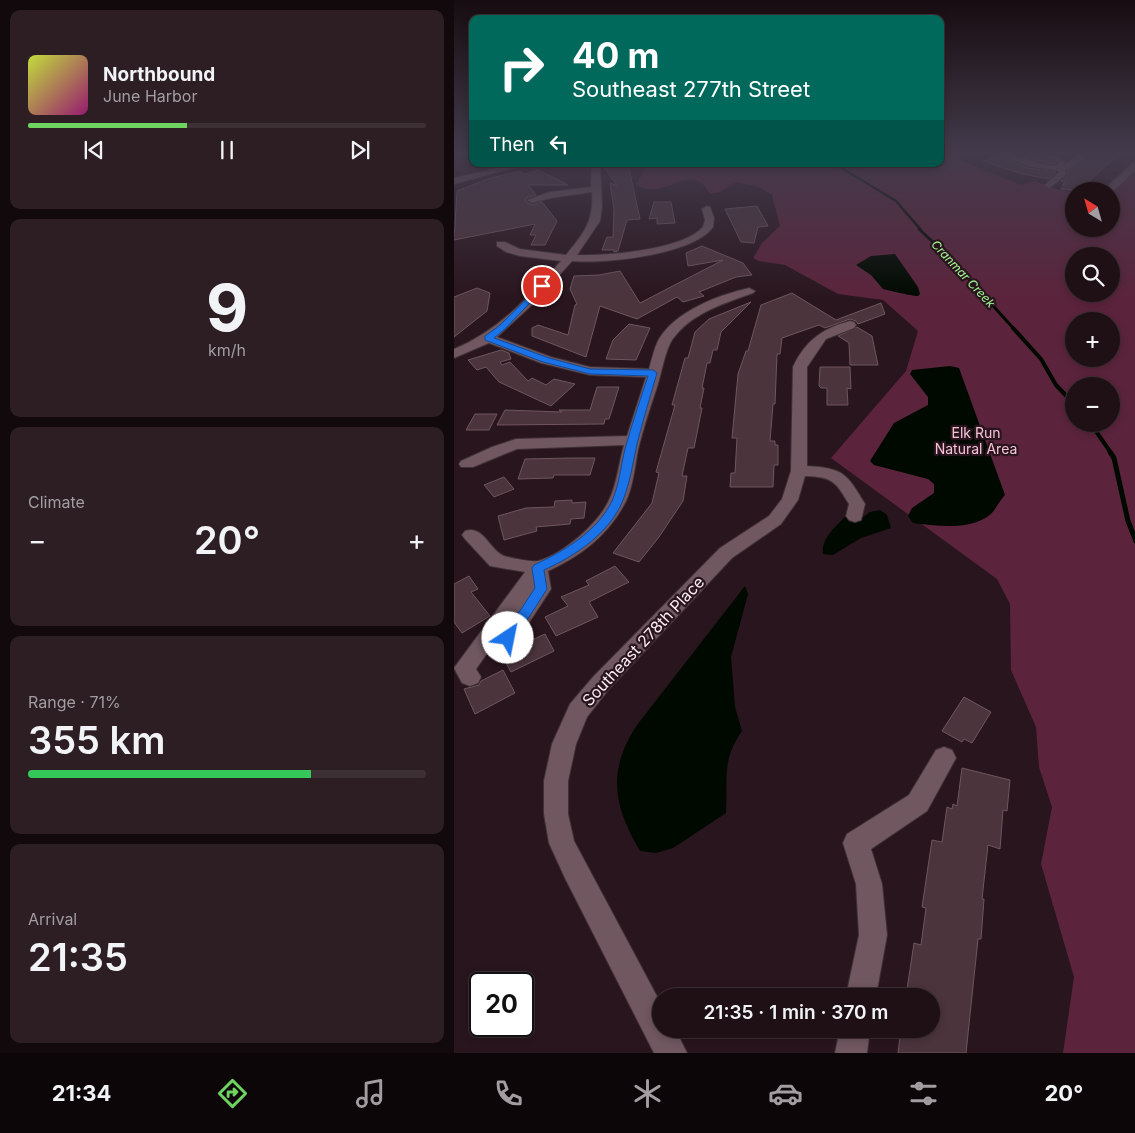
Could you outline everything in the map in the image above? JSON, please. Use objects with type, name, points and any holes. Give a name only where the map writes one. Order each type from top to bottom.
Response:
[{"type":"street","points":[[454,354],[488,338],[502,328],[568,259],[586,238],[595,220],[596,201]]},
{"type":"street","points":[[501,244],[519,252],[568,259],[611,259],[644,254],[697,237],[708,228],[710,222],[707,209]]},
{"type":"street","points":[[470,677],[465,668],[538,568],[565,556],[584,542],[608,516],[618,500],[633,440],[665,340],[685,319],[711,304],[749,291]]},
{"type":"street","name":"Southeast 278th Place","points":[[671,1053],[562,843],[556,814],[556,781],[564,744],[578,711],[601,683],[726,553],[775,520],[785,508],[795,489],[799,471],[800,367],[803,360],[822,336],[850,325]]},
{"type":"street","points":[[488,338],[546,360],[590,371],[653,373]]},
{"type":"street","points":[[467,464],[497,450],[516,444],[633,440]]},
{"type":"street","points":[[799,471],[828,472],[836,476],[846,486],[857,504],[855,516]]},
{"type":"street","points":[[471,535],[497,561],[538,568]]},
{"type":"street","points":[[508,638],[541,589],[538,568]]},
{"type":"street","points":[[863,988],[873,935],[869,884],[856,843],[899,818],[918,803],[944,758]]},
{"type":"street","points":[[851,1053],[854,1038]]},
{"type":"green space","name":"Elk Run Natural Area","points":[[774,201],[1065,201],[1065,238],[1120,238],[1120,201],[1135,201],[1135,1053],[1063,1053],[1074,977],[1041,864],[1052,807],[1039,767],[1036,727],[1011,670],[1010,604],[997,579],[831,458],[906,371],[918,331],[883,300],[838,294],[785,265],[759,261],[753,258],[762,243],[780,226]]},
{"type":"shaded area","points":[[895,254],[918,287],[920,294],[918,296],[883,289],[871,275],[856,265],[871,256]]},
{"type":"shaded area","points":[[950,366],[959,368],[1005,495],[991,514],[974,523],[953,526],[913,523],[908,516],[912,508],[934,493],[934,484],[928,479],[874,465],[870,461],[894,423],[928,405],[928,397],[910,374],[912,370]]},
{"type":"shaded area","points":[[880,510],[887,515],[891,528],[861,538],[833,555],[823,554],[826,538],[845,517],[861,519],[870,512]]},
{"type":"shaded area","points":[[745,586],[748,594],[731,657],[735,707],[742,731],[735,742],[728,761],[726,813],[673,848],[656,853],[640,851],[624,818],[617,788],[621,758],[627,742],[637,725]]},
{"type":"building","points":[[456,201],[526,201],[532,205],[542,202],[557,221],[545,245],[531,245],[536,235],[530,235],[535,224],[454,240]]},
{"type":"building","points":[[613,201],[636,201],[640,219],[627,220],[618,251],[614,252],[614,250],[602,250],[607,237],[613,237]]},
{"type":"building","points":[[654,202],[671,202],[675,223],[657,224],[657,218],[649,219]]},
{"type":"building","points":[[757,206],[768,226],[758,227],[754,243],[741,242],[725,209]]},
{"type":"building","points":[[702,246],[743,263],[752,275],[736,277],[699,292],[704,296],[683,302],[677,297],[637,319],[600,306],[586,357],[532,336],[532,328],[538,325],[568,335],[575,305],[577,304],[570,289],[574,276],[599,275],[620,271],[640,303],[723,260],[688,266],[686,253]]},
{"type":"building","points":[[477,288],[490,293],[487,311],[454,337],[454,297]]},
{"type":"building","points":[[792,293],[836,320],[881,303],[885,314],[858,324],[850,319],[825,328],[819,325],[782,338],[780,354],[777,354],[775,404],[773,404],[770,441],[775,441],[775,445],[778,445],[778,465],[774,465],[773,487],[730,487],[731,473],[735,473],[737,438],[732,438],[738,374],[746,351],[748,351],[761,305]]},
{"type":"building","points":[[751,302],[721,332],[717,350],[713,350],[710,363],[707,363],[702,388],[704,388],[700,408],[702,408],[694,448],[688,448],[682,476],[687,476],[683,501],[659,537],[639,562],[613,553],[652,503],[659,473],[656,472],[675,405],[672,405],[685,358],[688,358],[695,332],[709,319]]},
{"type":"building","points":[[629,324],[650,328],[636,360],[606,359],[613,340]]},
{"type":"building","points":[[857,327],[872,336],[878,365],[850,365],[849,343],[838,336]]},
{"type":"building","points":[[501,350],[509,353],[511,359],[500,362],[502,365],[510,362],[528,381],[532,378],[546,385],[554,379],[575,384],[551,406],[499,382],[486,367],[477,370],[468,360]]},
{"type":"building","points":[[820,367],[850,367],[851,389],[847,388],[848,405],[827,405],[827,388],[819,386]]},
{"type":"building","points":[[597,387],[619,387],[609,419],[605,419],[604,424],[497,425],[505,410],[562,412],[559,410],[590,410]]},
{"type":"building","points":[[475,414],[497,414],[489,430],[466,430]]},
{"type":"building","points":[[595,458],[590,475],[554,475],[553,478],[518,479],[525,459]]},
{"type":"building","points":[[504,477],[514,489],[494,497],[484,485]]},
{"type":"building","points":[[572,500],[572,503],[586,502],[584,518],[571,519],[570,524],[536,527],[537,531],[504,540],[498,516],[526,508],[554,507],[555,501]]},
{"type":"building","points":[[615,566],[629,582],[589,602],[598,617],[556,636],[545,617],[568,606],[561,597],[589,585],[586,581]]},
{"type":"building","points":[[469,576],[478,589],[471,592],[490,616],[462,633],[454,622],[454,584]]},
{"type":"building","points":[[526,633],[530,641],[545,634],[554,651],[511,672],[502,656],[506,654],[502,646],[509,648],[516,646]]},
{"type":"building","points":[[503,670],[515,693],[475,714],[464,689],[479,685],[481,681]]},
{"type":"building","points":[[964,697],[991,712],[972,743],[964,739],[962,742],[942,731]]},
{"type":"building","points":[[962,768],[1010,780],[1007,811],[1003,810],[1000,849],[988,845],[982,899],[984,899],[981,939],[978,939],[966,1053],[898,1053],[900,1038],[940,1038],[940,988],[907,988],[914,943],[921,945],[926,908],[922,907],[932,840],[942,842],[947,807],[952,809],[953,804],[957,806]]},
{"type":"waterway","name":"Cranmar Creek","points":[[896,201],[921,230]]},
{"type":"waterway","name":"Cranmar Creek","points":[[919,229],[950,258],[1014,329]]},
{"type":"waterway","name":"Cranmar Creek","points":[[1013,328],[1041,359],[1056,385],[1065,394]]},
{"type":"waterway","name":"Cranmar Creek","points":[[1097,432],[1111,453]]},
{"type":"waterway","name":"Cranmar Creek","points":[[1110,452],[1114,458],[1128,521],[1136,541]]},
{"type":"route","points":[[508,638],[541,589],[538,568],[565,556],[584,542],[608,516],[618,500],[653,373],[610,373],[566,366],[488,338],[502,328],[542,286]]}]
